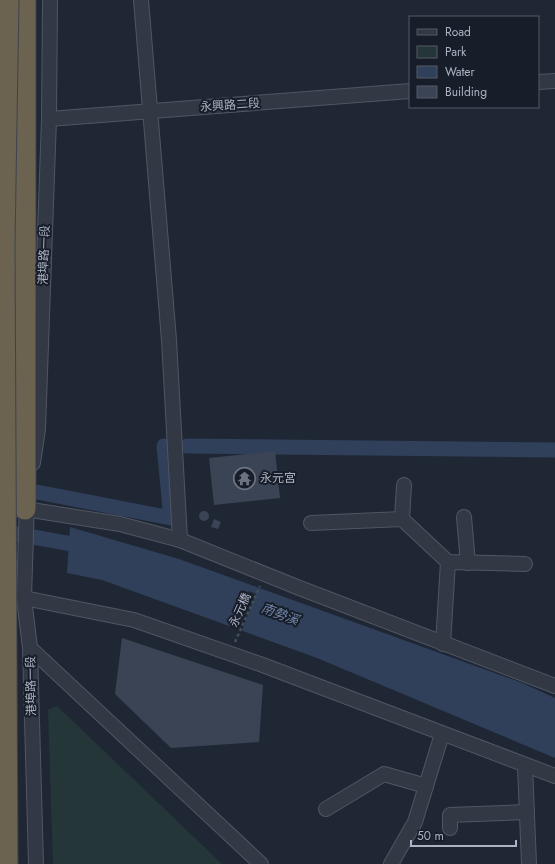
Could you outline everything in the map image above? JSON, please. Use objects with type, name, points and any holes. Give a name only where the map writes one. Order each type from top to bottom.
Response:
[{"type":"highway","points":[[7,864],[4,244],[8,0]]},
{"type":"highway","points":[[25,0],[25,509]]},
{"type":"street","name":"港埠路一段","points":[[0,601],[9,564],[9,140],[5,0]]},
{"type":"street","name":"港埠路一段","points":[[36,864],[30,648],[24,598],[25,509],[38,429],[49,119],[50,0]]},
{"type":"street","points":[[141,0],[169,340],[180,540]]},
{"type":"street","points":[[539,82],[555,80]]},
{"type":"street","name":"永興路二段","points":[[49,119],[409,91]]},
{"type":"street","name":"港埠路一段","points":[[10,371],[15,466],[25,509]]},
{"type":"street","points":[[402,519],[404,486]]},
{"type":"street","points":[[25,509],[120,524],[180,540],[443,644],[555,686]]},
{"type":"street","points":[[464,517],[468,563]]},
{"type":"street","points":[[310,523],[402,519],[448,562],[525,564]]},
{"type":"street","points":[[443,644],[448,562]]},
{"type":"street","points":[[24,598],[134,620],[230,654],[555,776]]},
{"type":"street","points":[[30,648],[261,864]]},
{"type":"street","points":[[392,864],[415,822],[442,734]]},
{"type":"street","points":[[525,766],[529,864]]},
{"type":"street","points":[[326,809],[384,774],[426,786]]},
{"type":"street","points":[[450,828],[450,815],[527,812]]},
{"type":"path","name":"永元橋","points":[[230,654],[265,574]]},
{"type":"green space","points":[[57,706],[222,864],[53,864],[48,710]]},
{"type":"water","points":[[70,527],[179,559],[520,682],[555,698],[555,758],[317,658],[102,580],[67,573]]},
{"type":"pier","points":[[249,591],[256,594],[241,633],[234,630]]},
{"type":"building","name":"永元宮","points":[[275,451],[280,498],[214,505],[209,458]]},
{"type":"building","points":[[202,511],[206,511],[208,512],[208,520],[202,521],[199,518],[199,514]]},
{"type":"building","points":[[214,519],[221,522],[218,529],[211,527]]},
{"type":"building","points":[[122,638],[263,685],[259,742],[171,748],[115,694]]},
{"type":"waterway","points":[[37,492],[171,518],[164,446]]},
{"type":"waterway","points":[[187,446],[555,450]]},
{"type":"waterway","name":"南勢溪","points":[[0,531],[88,547]]},
{"type":"place","name":"永元宮","points":[[244,478]]}]
